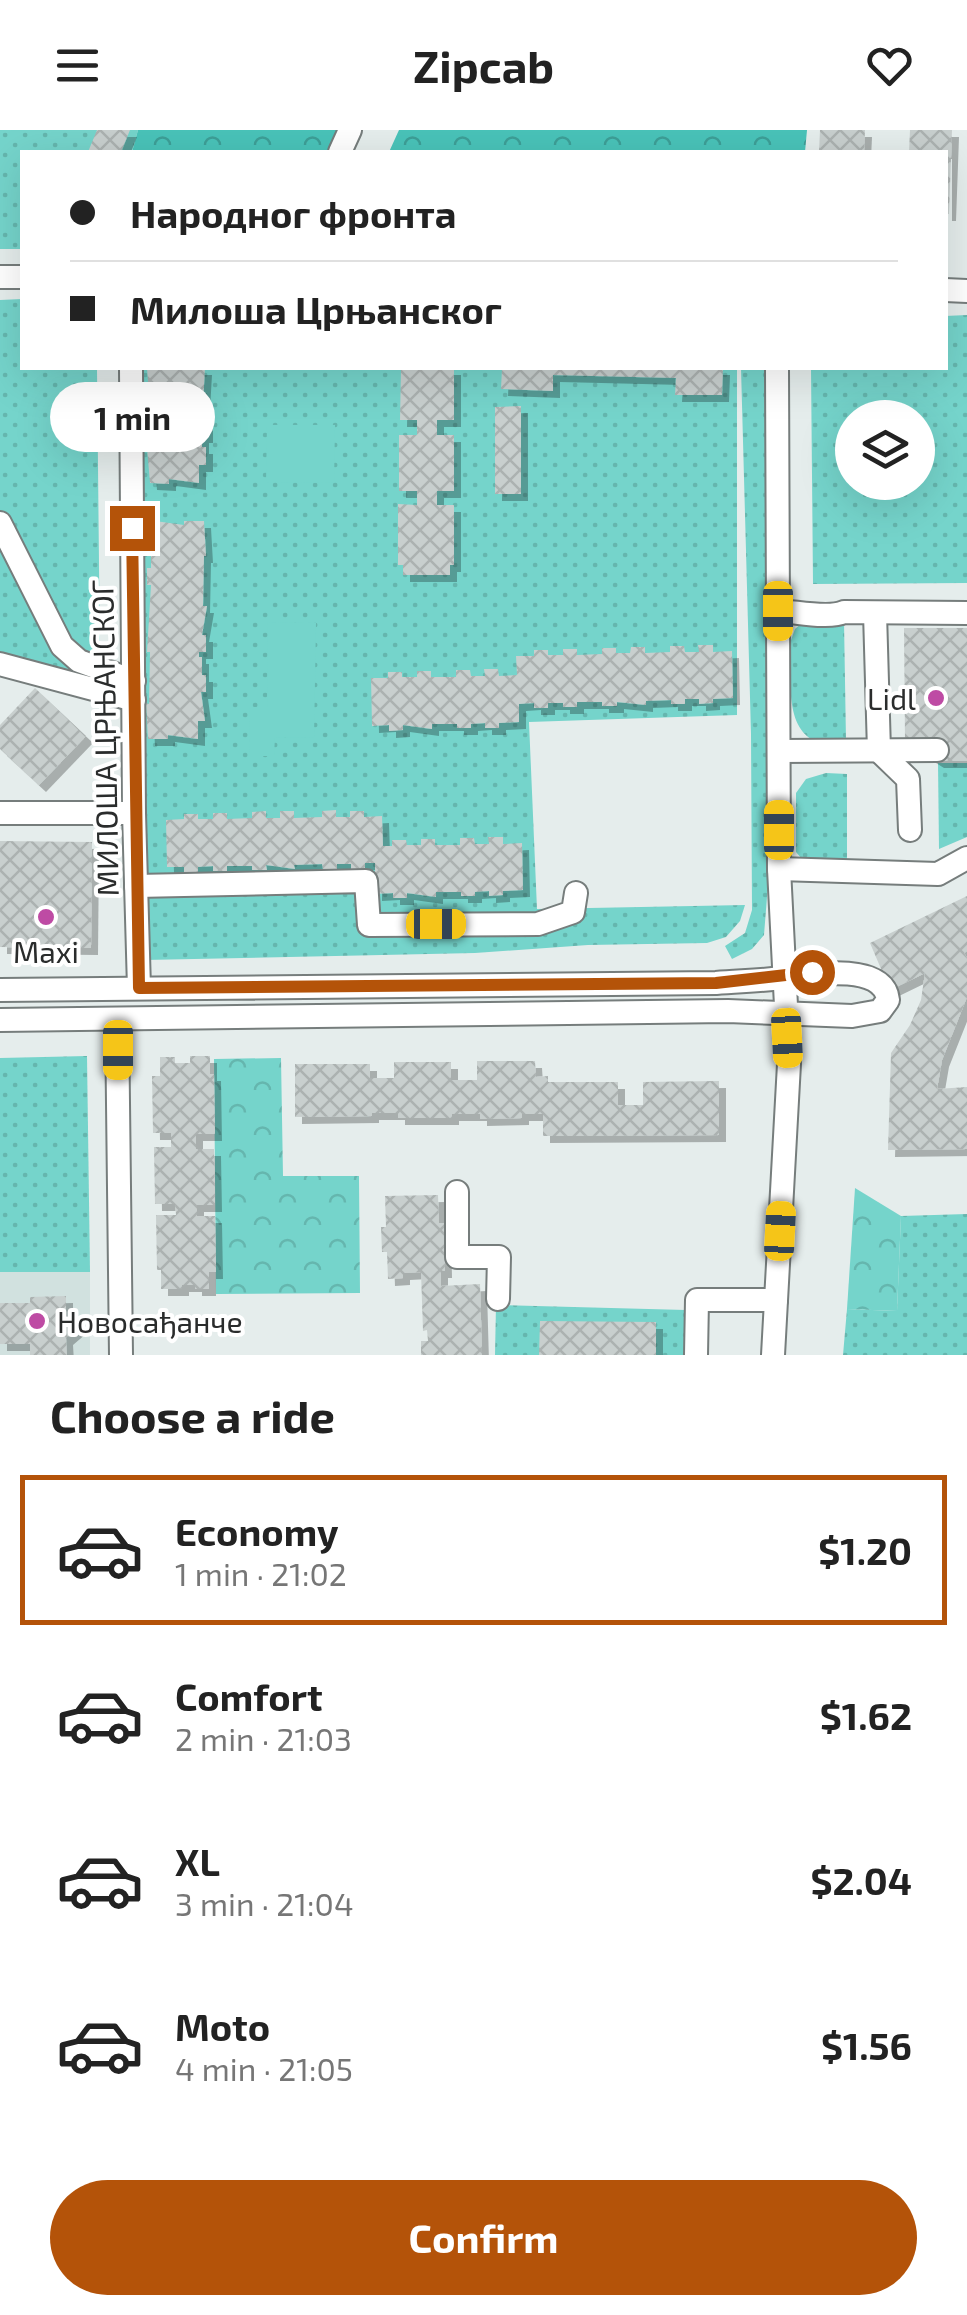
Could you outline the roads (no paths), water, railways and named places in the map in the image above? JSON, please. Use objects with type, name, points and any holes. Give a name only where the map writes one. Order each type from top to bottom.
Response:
[{"type":"street","name":"МИЛОША ЦРЊАНСКОГ","points":[[131,370],[139,988]]},
{"type":"street","points":[[773,1355],[788,1064],[779,870],[776,370]]},
{"type":"street","points":[[0,523],[62,646],[79,662],[134,691]]},
{"type":"street","points":[[778,611],[816,612],[822,616],[875,612],[951,619]]},
{"type":"street","points":[[875,612],[879,751],[908,779],[910,830]]},
{"type":"street","points":[[0,664],[134,691]]},
{"type":"street","points":[[780,752],[937,750]]},
{"type":"street","points":[[0,813],[134,813]]},
{"type":"street","points":[[779,870],[938,874],[967,858]]},
{"type":"street","points":[[136,886],[366,881],[367,925],[538,924],[573,912],[576,893]]},
{"type":"street","points":[[0,990],[716,983],[812,972],[854,975],[878,982],[888,992],[888,1000],[880,1011],[852,1016],[785,1012],[0,1020]]},
{"type":"street","points":[[117,1018],[121,1355]]},
{"type":"street","points":[[457,1192],[458,1257],[499,1257],[498,1299]]},
{"type":"street","points":[[696,1355],[697,1300],[776,1300]]},
{"type":"place","name":"Lidl","points":[[936,698]]},
{"type":"place","name":"Maxi","points":[[46,917]]},
{"type":"place","name":"Новосађанче","points":[[37,1321]]}]
